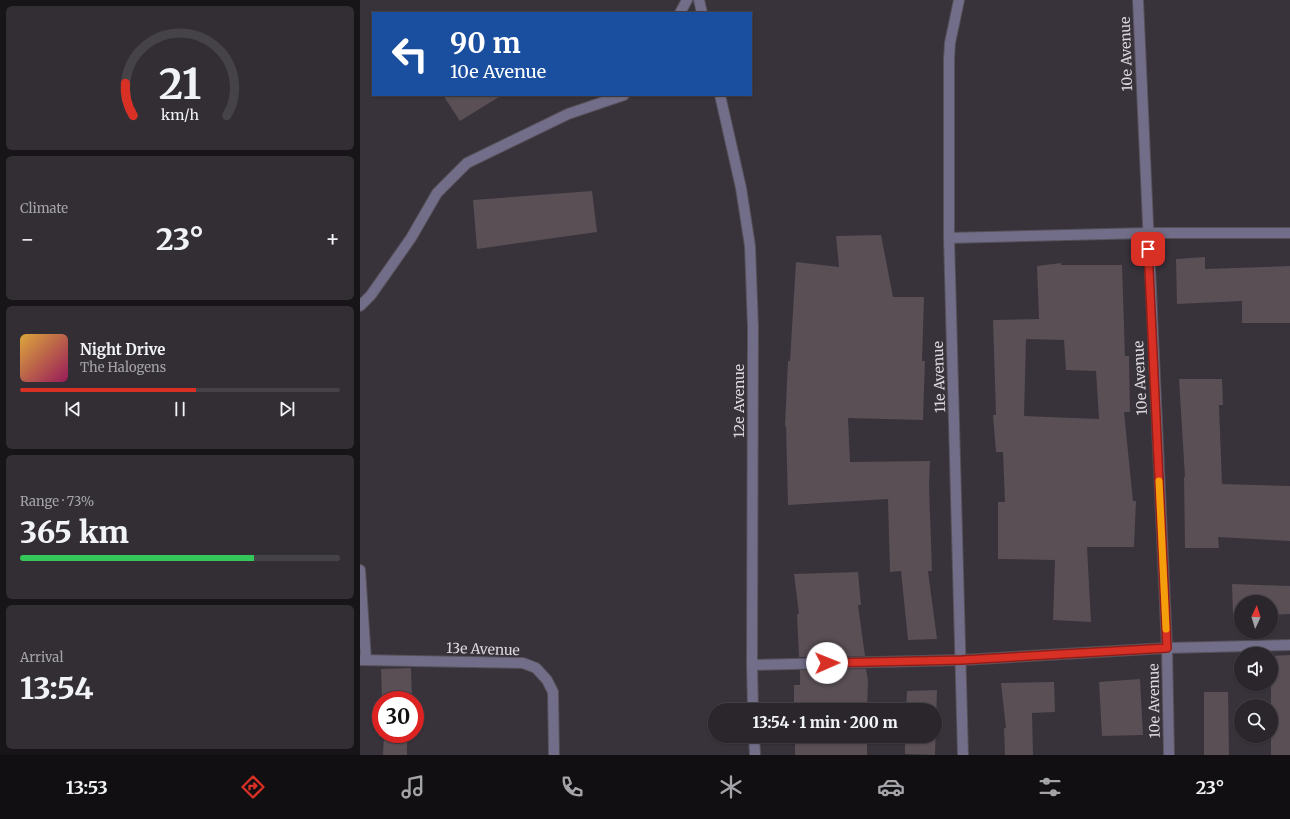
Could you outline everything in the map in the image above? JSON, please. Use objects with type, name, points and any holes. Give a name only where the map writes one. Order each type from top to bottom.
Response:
[{"type":"street","points":[[681,12],[687,0]]},
{"type":"street","points":[[699,0],[702,12]]},
{"type":"street","name":"11e Avenue","points":[[958,0],[949,54],[949,238],[962,660],[963,755]]},
{"type":"street","name":"10e Avenue","points":[[1138,0],[1147,233],[1167,648],[1169,755]]},
{"type":"street","points":[[360,306],[371,296],[411,238],[437,193],[467,163],[568,114],[621,96]]},
{"type":"street","name":"12e Avenue","points":[[720,96],[741,188],[750,246],[753,328],[753,703]]},
{"type":"street","points":[[949,238],[1147,233],[1290,233]]},
{"type":"street","points":[[360,570],[363,660]]},
{"type":"street","points":[[752,665],[962,660],[1167,648],[1290,645]]},
{"type":"street","name":"13e Avenue","points":[[363,660],[523,663],[536,668],[547,680],[553,692],[554,755]]},
{"type":"street","points":[[754,743],[755,755]]},
{"type":"building","points":[[444,96],[500,96],[460,121]]},
{"type":"building","points":[[592,191],[597,232],[477,249],[473,200]]},
{"type":"building","points":[[881,235],[893,297],[924,297],[922,361],[925,361],[923,420],[848,418],[850,462],[930,461],[929,486],[932,571],[928,571],[937,639],[908,640],[901,571],[890,572],[888,499],[788,505],[785,426],[788,361],[790,361],[796,262],[839,267],[836,236]]},
{"type":"building","points":[[1205,257],[1205,269],[1290,266],[1290,323],[1242,323],[1242,301],[1177,304],[1176,259]]},
{"type":"building","points":[[1061,263],[1061,265],[1122,265],[1125,356],[1129,356],[1130,412],[1124,412],[1133,501],[1136,501],[1134,547],[1087,547],[1091,622],[1053,620],[1055,560],[998,559],[998,502],[1005,502],[1003,452],[996,452],[993,415],[996,415],[993,320],[1039,319],[1037,266]],"holes":[[[1026,339],[1064,340],[1066,370],[1096,371],[1099,419],[1024,416]]]},
{"type":"building","points":[[1179,379],[1222,379],[1223,405],[1219,405],[1222,484],[1290,486],[1290,541],[1218,537],[1219,548],[1185,548],[1185,477]]},
{"type":"building","points":[[858,572],[861,605],[858,605],[865,656],[799,657],[797,614],[799,614],[794,574]]},
{"type":"building","points":[[1232,584],[1290,586],[1290,614],[1278,615],[1278,595],[1234,595],[1233,616]]},
{"type":"building","points":[[1290,655],[1290,755],[1271,755],[1271,743],[1278,743],[1278,699],[1271,699],[1271,691],[1278,691],[1278,656]]},
{"type":"building","points":[[411,668],[412,691],[382,691],[381,669]]},
{"type":"building","points":[[866,669],[868,680],[867,703],[794,703],[794,685],[800,685],[800,670]]},
{"type":"building","points":[[1140,679],[1143,735],[1102,736],[1099,682]]},
{"type":"building","points":[[1054,682],[1055,712],[1032,713],[1033,755],[1005,755],[1004,728],[1006,728],[1001,683]]},
{"type":"building","points":[[937,690],[937,703],[906,703],[907,691]]},
{"type":"building","points":[[1204,692],[1228,692],[1229,755],[1204,755]]},
{"type":"building","points":[[384,743],[407,743],[407,755],[383,755]]},
{"type":"building","points":[[795,743],[867,743],[867,755],[795,755]]},
{"type":"building","points":[[905,743],[935,743],[935,755],[905,754]]},
{"type":"slow traffic","points":[[1159,481],[1166,629]]},
{"type":"route","points":[[827,663],[962,660],[1167,648],[1148,249]]}]
